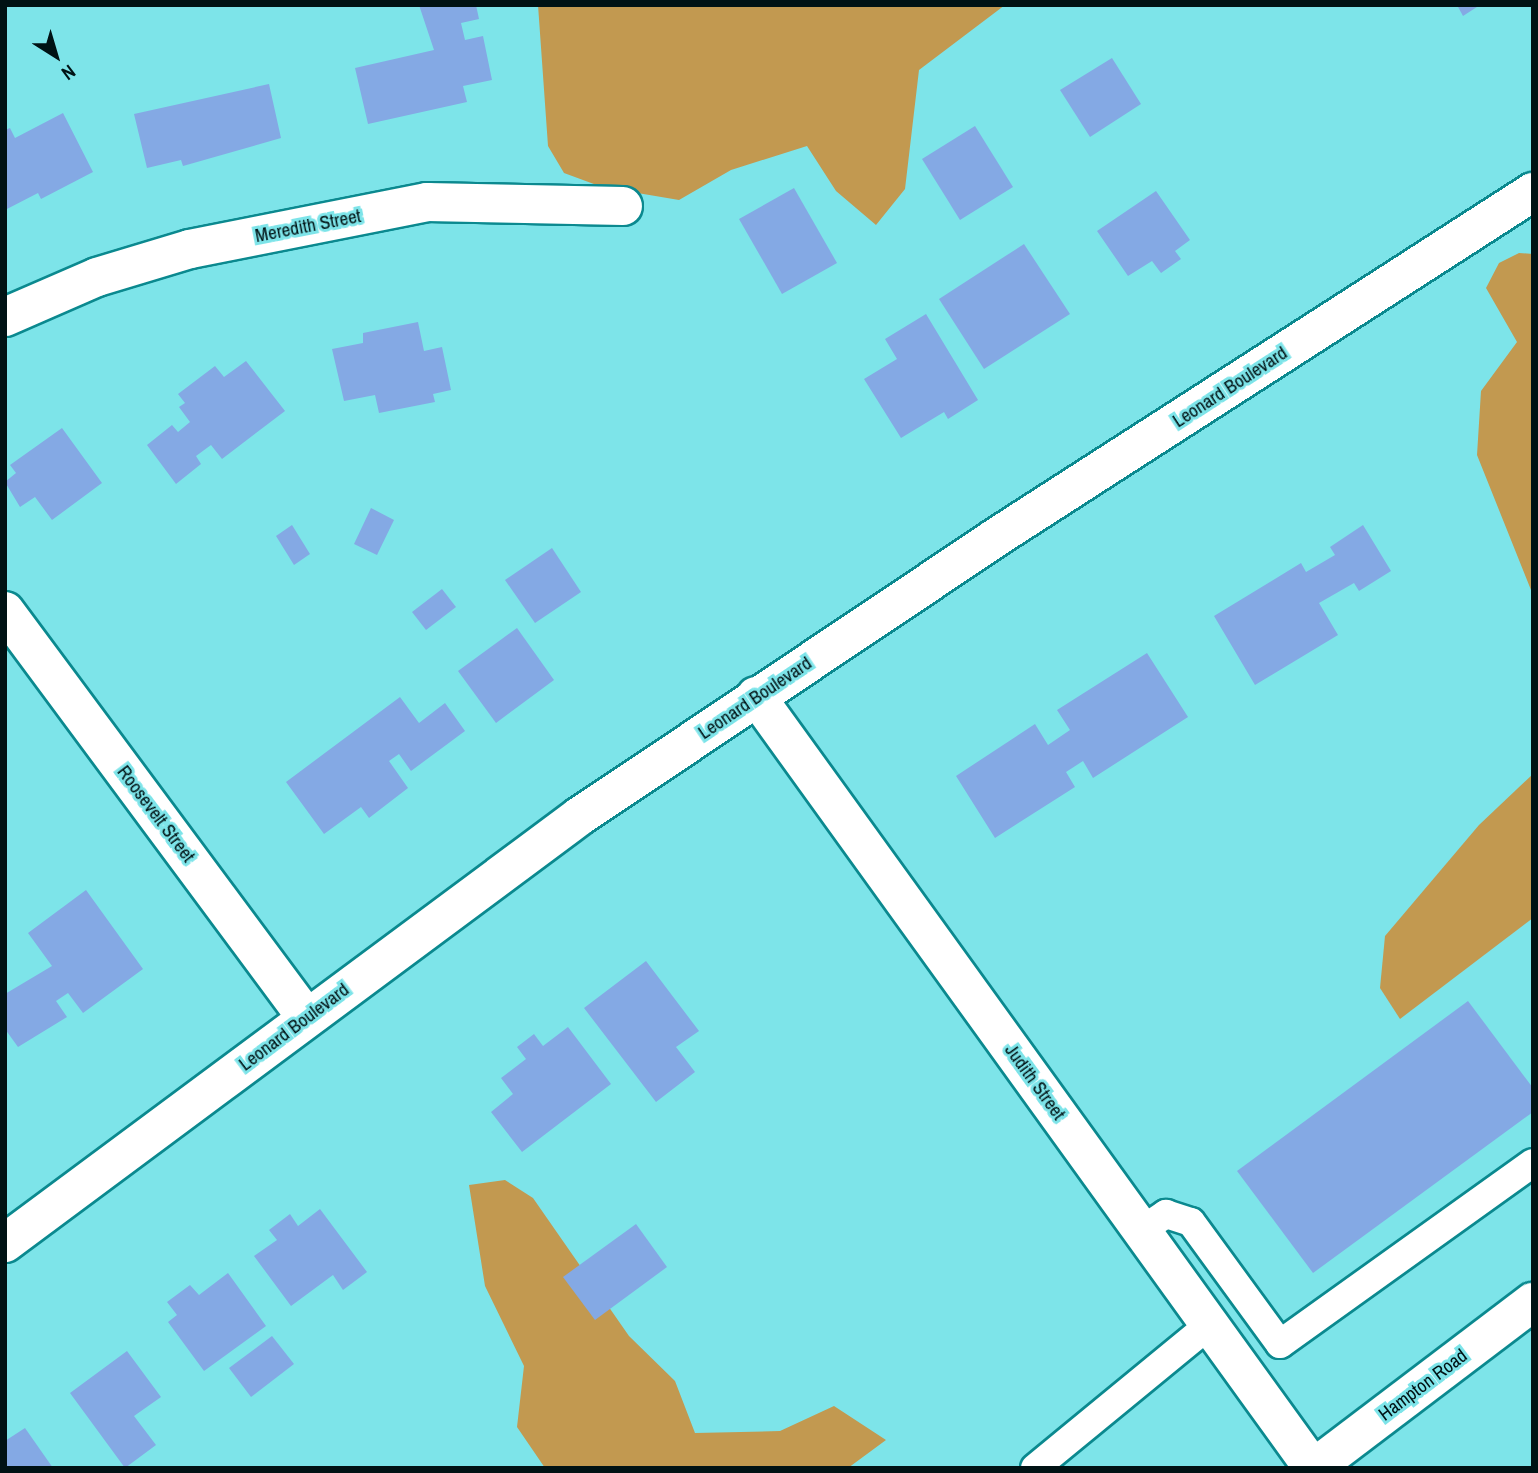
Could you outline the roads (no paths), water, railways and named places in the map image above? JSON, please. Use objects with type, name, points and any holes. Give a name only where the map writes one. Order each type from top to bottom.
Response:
[{"type":"street","name":"Leonard Boulevard","points":[[5,1243],[580,816],[757,696],[1533,192]]},
{"type":"street","name":"Meredith Street","points":[[5,317],[97,277],[190,249],[427,202],[623,206]]},
{"type":"street","name":"Roosevelt Street","points":[[5,611],[306,1017]]},
{"type":"street","name":"Judith Street","points":[[757,696],[1313,1468]]},
{"type":"street","name":"Hampton Road","points":[[1313,1468],[1533,1302]]},
{"type":"lane","points":[[1244,1372],[1533,1163]]},
{"type":"lane","points":[[1142,1230],[1166,1214],[1191,1222],[1280,1345]]},
{"type":"lane","points":[[1035,1468],[1210,1324]]}]
